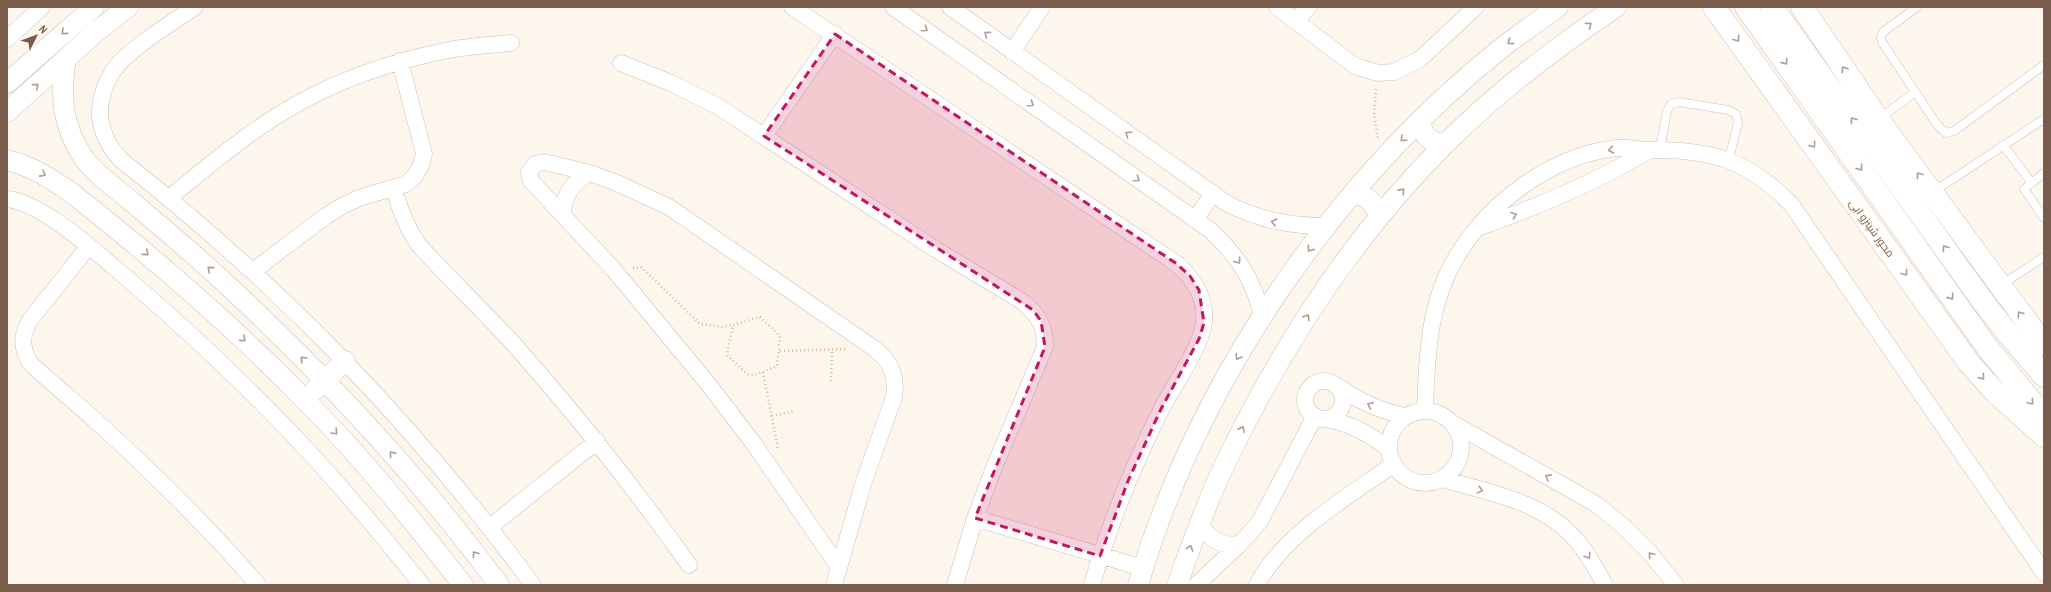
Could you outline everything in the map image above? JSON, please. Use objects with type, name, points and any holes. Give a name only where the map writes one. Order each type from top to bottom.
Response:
[{"type":"main road","name":"محور شينزو ابى","points":[[1714,7],[1969,363],[1995,392],[2044,436]]},
{"type":"main road","points":[[1746,7],[2010,378],[2044,417]]},
{"type":"main road","points":[[1772,7],[1984,302],[2010,336],[2044,376]]},
{"type":"main road","points":[[1802,7],[1878,119],[2044,344]]},
{"type":"street","points":[[7,39],[42,7]]},
{"type":"street","points":[[7,83],[94,7]]},
{"type":"street","points":[[7,112],[97,31],[128,7]]},
{"type":"street","points":[[195,7],[138,47],[114,70],[100,104],[99,119],[103,135],[110,148],[121,160],[169,198],[253,271],[345,361],[396,414],[490,527],[533,585]]},
{"type":"street","points":[[792,7],[835,34],[1177,264],[1190,276],[1199,290],[1204,306],[1204,323],[1199,340],[1161,409],[1138,460],[1100,556],[1092,585]]},
{"type":"street","points":[[893,7],[1195,220],[1225,244],[1250,278],[1258,297],[1262,316]]},
{"type":"street","points":[[950,7],[1213,193],[1245,212],[1284,224],[1327,226]]},
{"type":"street","points":[[1012,52],[1042,7]]},
{"type":"street","points":[[1277,7],[1355,66],[1378,73],[1394,72],[1420,59],[1476,7]]},
{"type":"street","points":[[1296,20],[1309,7]]},
{"type":"street","points":[[975,518],[1100,556],[1140,576],[1167,502],[1195,438],[1227,376],[1262,316],[1327,226],[1353,193],[1421,120],[1500,50],[1558,7]]},
{"type":"street","points":[[1177,585],[1200,522],[1224,466],[1250,412],[1279,360],[1311,310],[1380,216],[1445,144],[1523,74],[1563,43],[1616,7]]},
{"type":"street","points":[[764,136],[835,34]]},
{"type":"street","points":[[169,198],[234,146],[285,110],[341,82],[400,61],[455,49],[511,43]]},
{"type":"street","points":[[66,59],[62,85],[63,110],[71,136],[84,158],[102,176],[213,271],[267,322],[384,444],[440,510],[499,585]]},
{"type":"street","points":[[253,271],[326,216],[342,206],[359,198],[406,184],[415,176],[421,165],[424,154],[400,61]]},
{"type":"street","points":[[621,63],[671,83],[719,107],[929,245],[1023,302],[1033,310],[1041,321],[1045,334],[1043,354],[1016,412],[975,518],[955,585]]},
{"type":"street","points":[[1421,120],[1421,127],[1427,138],[1432,142],[1445,144]]},
{"type":"street","points":[[1425,410],[1428,352],[1432,318],[1442,286],[1454,262],[1477,228],[1506,198],[1534,179],[1577,158],[1618,148],[1704,153],[1729,160],[1757,174],[1773,186],[1791,204],[2044,573]]},
{"type":"street","points":[[1477,228],[1565,195],[1655,150]]},
{"type":"street","points":[[7,160],[32,169],[54,180],[132,241],[195,295],[305,400],[417,525],[464,585]]},
{"type":"street","points":[[834,585],[838,566],[864,481],[894,396],[895,386],[890,364],[875,348],[669,207],[617,183],[590,173],[544,162],[535,164],[529,172],[530,181],[614,270],[714,390],[754,444],[838,566]]},
{"type":"street","points":[[564,216],[565,198],[569,190],[575,183],[590,173]]},
{"type":"street","points":[[394,188],[398,207],[406,226],[418,244],[517,348],[597,441],[689,565]]},
{"type":"street","points":[[1195,220],[1213,193]]},
{"type":"street","points":[[1353,193],[1362,195],[1370,200],[1376,207],[1380,216]]},
{"type":"street","points":[[7,199],[24,202],[37,209],[89,246],[165,311],[249,390],[308,451],[375,526],[422,585]]},
{"type":"street","points":[[89,246],[30,320],[23,336],[24,353],[30,363],[150,471],[202,524],[258,585]]},
{"type":"street","points":[[305,400],[345,361]]},
{"type":"street","points":[[1405,416],[1377,408],[1328,381],[1316,382],[1311,386],[1305,396],[1307,408],[1321,418],[1354,427],[1378,441],[1392,457],[1399,472],[1415,481],[1425,483],[1443,479],[1453,471],[1459,460],[1462,448],[1460,435],[1454,424]]},
{"type":"street","points":[[1321,418],[1333,417],[1342,407],[1343,400],[1338,387]]},
{"type":"street","points":[[1257,585],[1285,545],[1392,457],[1393,431],[1405,416],[1425,410],[1446,416],[1454,424],[1596,504],[1623,526],[1650,553],[1676,585]]},
{"type":"street","points":[[1196,585],[1240,544],[1268,508],[1321,418]]},
{"type":"street","points":[[490,527],[597,441]]},
{"type":"street","points":[[1443,479],[1517,499],[1544,514],[1577,540],[1605,585]]},
{"type":"street","points":[[1200,522],[1207,534],[1212,539],[1226,545],[1240,544]]},
{"type":"lane","points":[[1917,7],[1888,27],[1881,37],[1885,48],[1941,130],[1946,133],[1950,133],[2044,65]]},
{"type":"lane","points":[[1878,119],[1915,92]]},
{"type":"lane","points":[[1655,150],[1667,111],[1672,104],[1680,102],[1728,110],[1736,114],[1738,123],[1729,160]]},
{"type":"lane","points":[[1932,193],[2044,119]]},
{"type":"lane","points":[[2003,145],[2031,182]]},
{"type":"lane","points":[[2044,173],[2025,187],[2025,190],[2044,218]]},
{"type":"lane","points":[[2000,286],[2044,257]]},
{"type":"path","points":[[1374,113],[1375,94]]},
{"type":"path","points":[[614,270],[641,267],[662,290],[700,324],[722,327],[733,325],[758,316],[762,318],[781,338],[777,366],[753,375],[747,374],[727,355],[733,325]]},
{"type":"path","points":[[780,351],[875,348]]},
{"type":"path","points":[[831,381],[832,350]]},
{"type":"path","points":[[763,372],[779,455]]},
{"type":"path","points":[[772,416],[795,411]]},
{"type":"highlighted area","points":[[835,34],[1177,264],[1190,276],[1199,290],[1204,323],[1199,339],[1161,409],[1128,481],[1100,556],[975,518],[1045,347],[1041,321],[1033,310],[764,136]]}]
